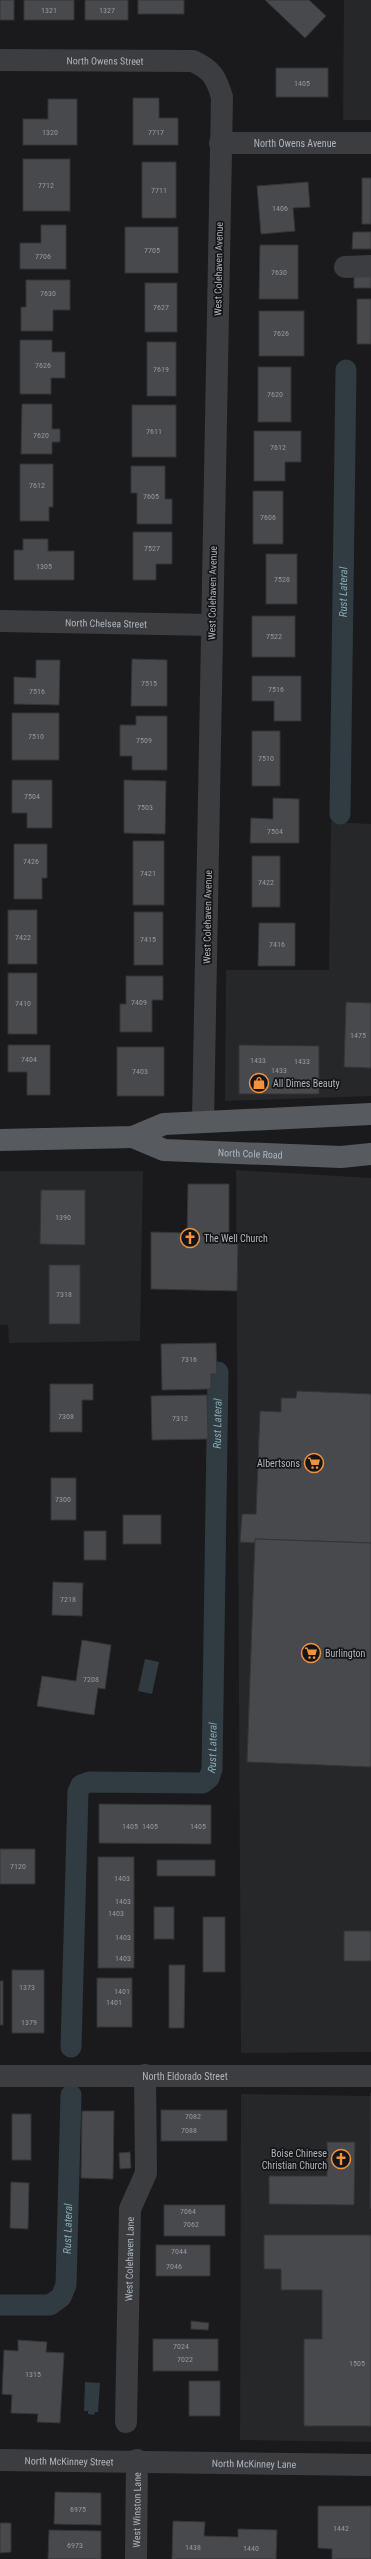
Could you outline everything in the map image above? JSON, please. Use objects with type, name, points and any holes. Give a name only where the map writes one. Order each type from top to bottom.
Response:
[{"type":"main road","name":"North Cole Road","points":[[0,1140],[133,1137],[164,1124],[371,1114]]},
{"type":"main road","name":"North Cole Road","points":[[133,1137],[164,1150],[341,1157],[371,1154]]},
{"type":"street","name":"North Owens Street","points":[[0,60],[179,60],[194,61],[208,68]]},
{"type":"street","name":"West Colehaven Avenue","points":[[203,1121],[222,97],[218,82],[208,68]]},
{"type":"street","name":"North Owens Avenue","points":[[220,143],[371,143]]},
{"type":"street","points":[[345,267],[371,266]]},
{"type":"street","name":"North Chelsea Street","points":[[0,621],[212,625]]},
{"type":"street","name":"West Colehaven Lane","points":[[126,2422],[130,2208],[146,2173],[145,2075]]},
{"type":"street","name":"North Eldorado Street","points":[[0,2076],[371,2076]]},
{"type":"street","name":"North McKinney Street","points":[[0,2460],[137,2460]]},
{"type":"street","name":"North McKinney Lane","points":[[137,2460],[371,2464]]},
{"type":"street","name":"West Winston Lane","points":[[136,2559],[137,2460]]},
{"type":"shaded area","points":[[344,0],[371,0],[371,120],[343,120]]},
{"type":"shaded area","points":[[331,822],[371,824],[371,1096],[225,1101],[226,970],[329,970]]},
{"type":"shaded area","points":[[236,1170],[371,1178],[371,2052],[241,2053]]},
{"type":"shaded area","points":[[0,1171],[143,1171],[140,1341],[9,1343],[8,1325],[0,1325]]},
{"type":"shaded area","points":[[145,1659],[159,1662],[152,1694],[138,1691]]},
{"type":"shaded area","points":[[241,2094],[371,2096],[371,2442],[240,2440]]},
{"type":"shaded area","points":[[85,2382],[100,2383],[98,2412],[95,2412],[94,2415],[88,2414],[88,2411],[84,2411]]},
{"type":"building","points":[[0,0],[14,0],[14,20],[0,20]]},
{"type":"building","points":[[24,0],[74,0],[74,20],[24,20]]},
{"type":"building","points":[[85,0],[128,0],[128,20],[85,20]]},
{"type":"building","points":[[138,0],[184,0],[184,14],[138,14]]},
{"type":"building","points":[[265,0],[309,0],[326,16],[305,38]]},
{"type":"building","points":[[276,68],[328,68],[328,97],[276,97]]},
{"type":"building","points":[[133,98],[159,98],[159,118],[178,118],[178,145],[133,145]]},
{"type":"building","points":[[48,99],[77,99],[77,145],[23,145],[23,119],[48,119]]},
{"type":"building","points":[[23,159],[70,159],[70,211],[23,211]]},
{"type":"building","points":[[142,162],[176,162],[176,218],[142,218]]},
{"type":"building","points":[[362,178],[371,178],[371,224],[362,224]]},
{"type":"building","points":[[308,182],[310,207],[293,208],[295,231],[261,234],[257,186]]},
{"type":"building","points":[[41,225],[66,225],[66,269],[20,269],[20,243],[41,243]]},
{"type":"building","points":[[125,227],[178,227],[178,273],[125,273]]},
{"type":"building","points":[[353,232],[371,232],[371,249],[352,249]]},
{"type":"building","points":[[260,245],[298,245],[298,299],[259,299]]},
{"type":"building","points":[[354,272],[371,272],[371,288],[354,288]]},
{"type":"building","points":[[26,280],[70,280],[70,310],[53,310],[53,331],[21,331],[21,307],[26,307]]},
{"type":"building","points":[[145,283],[177,283],[177,332],[145,332]]},
{"type":"building","points":[[357,299],[371,299],[371,344],[357,344]]},
{"type":"building","points":[[259,311],[304,311],[304,356],[259,356]]},
{"type":"building","points":[[20,340],[52,340],[52,352],[65,352],[65,378],[51,378],[51,394],[20,394]]},
{"type":"building","points":[[147,342],[176,342],[176,396],[147,396]]},
{"type":"building","points":[[258,367],[291,367],[291,422],[258,422]]},
{"type":"building","points":[[22,404],[52,404],[52,429],[60,429],[60,442],[52,442],[52,454],[21,454]]},
{"type":"building","points":[[132,405],[176,405],[176,457],[132,457]]},
{"type":"building","points":[[254,431],[301,431],[301,462],[285,462],[285,481],[254,481]]},
{"type":"building","points":[[20,464],[53,464],[53,507],[49,507],[49,521],[20,521]]},
{"type":"building","points":[[131,466],[165,466],[165,499],[172,499],[172,524],[137,524],[137,493],[131,493]]},
{"type":"building","points":[[253,491],[283,491],[283,544],[253,544]]},
{"type":"building","points":[[133,532],[172,532],[172,564],[156,564],[156,580],[133,580]]},
{"type":"building","points":[[23,539],[48,539],[48,551],[74,551],[74,580],[14,580],[14,550],[23,550]]},
{"type":"building","points":[[266,554],[297,554],[297,604],[266,604]]},
{"type":"building","points":[[252,616],[295,616],[295,657],[252,657]]},
{"type":"building","points":[[132,659],[167,660],[167,706],[131,706]]},
{"type":"building","points":[[36,660],[60,660],[59,705],[14,704],[14,677],[36,678]]},
{"type":"building","points":[[252,676],[301,676],[301,721],[274,721],[274,701],[252,701]]},
{"type":"building","points":[[12,713],[59,713],[59,760],[12,760]]},
{"type":"building","points":[[136,716],[167,716],[167,770],[132,770],[132,756],[120,756],[120,725],[136,725]]},
{"type":"building","points":[[252,731],[280,731],[280,786],[252,786]]},
{"type":"building","points":[[12,780],[52,780],[52,828],[27,828],[27,813],[12,813]]},
{"type":"building","points":[[124,780],[166,781],[165,834],[124,833]]},
{"type":"building","points":[[273,798],[299,799],[299,843],[250,843],[251,818],[273,819]]},
{"type":"building","points":[[133,841],[164,841],[164,905],[133,905]]},
{"type":"building","points":[[14,844],[47,844],[47,878],[42,878],[42,899],[14,899]]},
{"type":"building","points":[[252,856],[280,856],[280,907],[252,907]]},
{"type":"building","points":[[8,910],[37,910],[37,964],[8,964]]},
{"type":"building","points":[[134,912],[163,912],[163,965],[134,965]]},
{"type":"building","points":[[259,923],[295,923],[295,966],[258,966]]},
{"type":"building","points":[[8,973],[37,973],[37,1034],[8,1034]]},
{"type":"building","points":[[126,976],[163,976],[163,1000],[152,1000],[152,1032],[120,1032],[120,1004],[126,1004]]},
{"type":"building","points":[[346,1002],[371,1003],[371,1068],[344,1067]]},
{"type":"building","points":[[8,1045],[50,1045],[50,1095],[27,1095],[27,1072],[8,1072]]},
{"type":"building","points":[[239,1045],[319,1046],[319,1094],[239,1094]]},
{"type":"building","points":[[117,1047],[164,1047],[164,1096],[117,1096]]},
{"type":"building","name":"The Well Church","points":[[188,1184],[229,1184],[229,1244],[238,1244],[237,1291],[151,1289],[151,1232],[187,1233]]},
{"type":"building","points":[[41,1190],[85,1190],[85,1245],[40,1244]]},
{"type":"building","points":[[49,1265],[80,1265],[80,1324],[49,1324]]},
{"type":"building","points":[[216,1343],[217,1374],[211,1374],[211,1389],[162,1390],[161,1344]]},
{"type":"building","points":[[50,1384],[93,1384],[93,1400],[82,1400],[82,1432],[50,1432]]},
{"type":"building","name":"Albertsons","points":[[297,1391],[371,1394],[371,1543],[255,1539],[255,1543],[240,1542],[242,1514],[256,1514],[260,1411],[281,1412],[281,1398],[296,1398]]},
{"type":"building","points":[[207,1395],[208,1439],[152,1440],[151,1396]]},
{"type":"building","points":[[51,1478],[76,1478],[76,1520],[51,1520]]},
{"type":"building","points":[[123,1515],[161,1515],[161,1544],[123,1544]]},
{"type":"building","points":[[84,1531],[106,1531],[106,1560],[84,1560]]},
{"type":"building","name":"Burlington","points":[[255,1539],[371,1543],[371,1767],[247,1762]]},
{"type":"building","points":[[53,1582],[83,1583],[82,1616],[52,1615]]},
{"type":"building","points":[[82,1640],[111,1645],[105,1689],[98,1688],[94,1715],[37,1706],[42,1676],[76,1681]]},
{"type":"building","points":[[99,1804],[211,1805],[211,1844],[99,1843]]},
{"type":"building","points":[[0,1849],[35,1849],[35,1884],[0,1884]]},
{"type":"building","points":[[98,1857],[134,1857],[134,1968],[98,1968]]},
{"type":"building","points":[[157,1860],[215,1860],[215,1876],[157,1876]]},
{"type":"building","points":[[154,1907],[174,1907],[174,1939],[154,1939]]},
{"type":"building","points":[[203,1917],[225,1917],[225,1972],[203,1972]]},
{"type":"building","points":[[344,1931],[371,1931],[371,1961],[344,1961]]},
{"type":"building","points":[[169,1965],[185,1965],[184,2028],[169,2028]]},
{"type":"building","points":[[12,1970],[44,1970],[44,2033],[12,2033]]},
{"type":"building","points":[[97,1978],[132,1978],[132,2027],[97,2027]]},
{"type":"building","points":[[0,1981],[3,1981],[3,2025],[0,2025]]},
{"type":"building","points":[[371,2093],[371,2208],[370,2208]]},
{"type":"building","points":[[161,2110],[227,2110],[227,2141],[161,2141]]},
{"type":"building","points":[[82,2111],[114,2111],[113,2179],[81,2178]]},
{"type":"building","points":[[12,2114],[31,2114],[31,2160],[12,2160]]},
{"type":"building","name":"Boise Chinese Christian Church","points":[[327,2142],[355,2142],[354,2205],[269,2204],[269,2176],[327,2176]]},
{"type":"building","points":[[130,2152],[131,2168],[120,2169],[119,2153]]},
{"type":"building","points":[[11,2182],[29,2183],[28,2229],[10,2228]]},
{"type":"building","points":[[164,2205],[225,2205],[225,2236],[164,2236]]},
{"type":"building","points":[[264,2235],[371,2235],[371,2426],[304,2426],[304,2339],[322,2339],[322,2290],[281,2290],[281,2269],[264,2269]]},
{"type":"building","points":[[156,2245],[210,2245],[210,2276],[156,2276]]},
{"type":"building","points":[[191,2321],[209,2323],[208,2330],[191,2329]]},
{"type":"building","points":[[153,2339],[218,2339],[218,2371],[153,2371]]},
{"type":"building","points":[[18,2340],[47,2342],[46,2352],[64,2353],[60,2423],[37,2422],[38,2414],[11,2413],[12,2395],[2,2394],[4,2350],[18,2351]]},
{"type":"building","points":[[189,2381],[220,2381],[220,2416],[189,2416]]},
{"type":"building","points":[[55,2492],[101,2493],[101,2525],[54,2524]]},
{"type":"building","points":[[318,2506],[371,2506],[371,2559],[332,2559],[332,2549],[318,2548]]},
{"type":"building","points":[[173,2521],[205,2522],[204,2536],[238,2537],[238,2529],[277,2530],[276,2559],[172,2559]]},
{"type":"building","points":[[0,2523],[11,2523],[11,2552],[0,2553]]},
{"type":"building","points":[[49,2530],[101,2531],[101,2559],[48,2559]]},
{"type":"waterway","name":"Rust Lateral","points":[[340,814],[346,370]]},
{"type":"waterway","name":"Rust Lateral","points":[[71,2047],[78,1792],[81,1785],[89,1782],[203,1783],[209,1778],[212,1769],[218,1372]]},
{"type":"waterway","name":"Rust Lateral","points":[[0,2305],[50,2305],[61,2297],[66,2285],[71,2095]]},
{"type":"place","name":"All Dimes Beauty","points":[[259,1083]]},
{"type":"place","name":"The Well Church","points":[[190,1238]]},
{"type":"place","name":"Albertsons","points":[[314,1463]]},
{"type":"place","name":"Burlington","points":[[311,1653]]},
{"type":"place","name":"Boise Chinese Christian Church","points":[[341,2159]]}]
